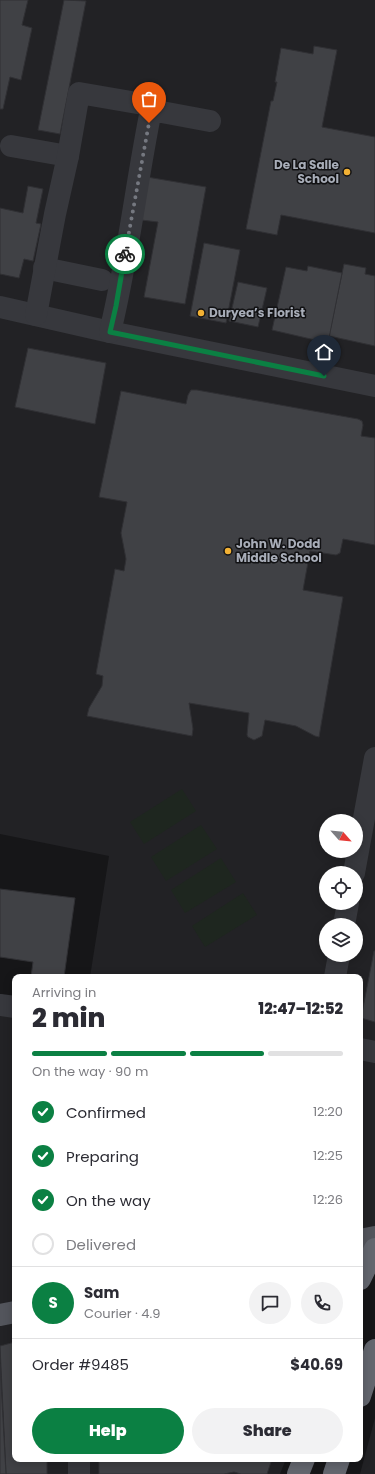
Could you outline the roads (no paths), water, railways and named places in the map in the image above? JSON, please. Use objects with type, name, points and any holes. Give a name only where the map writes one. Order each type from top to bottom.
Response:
[{"type":"highway","points":[[363,1273],[375,1249]]},
{"type":"highway","points":[[363,1387],[375,1350]]},
{"type":"highway","points":[[298,1474],[303,1462]]},
{"type":"highway","points":[[334,1474],[338,1462]]},
{"type":"main road","points":[[363,1239],[375,1236]]},
{"type":"main road","points":[[0,1315],[12,1313]]},
{"type":"street","points":[[36,315],[79,93],[143,104]]},
{"type":"street","points":[[110,332],[151,110],[210,121]]},
{"type":"street","points":[[11,146],[68,156]]},
{"type":"street","points":[[44,268],[102,280]]},
{"type":"street","points":[[0,307],[110,332],[375,386]]},
{"type":"street","points":[[355,866],[375,758]]},
{"type":"street","points":[[336,974],[338,962]]},
{"type":"street","points":[[0,1006],[12,1007]]},
{"type":"street","points":[[363,1050],[375,1052]]},
{"type":"street","points":[[79,1462],[79,1474]]},
{"type":"place","name":"De La Salle School","points":[[347,172]]},
{"type":"place","name":"Duryea’s Florist","points":[[201,313]]},
{"type":"place","name":"John W. Dodd Middle School","points":[[228,551]]}]
